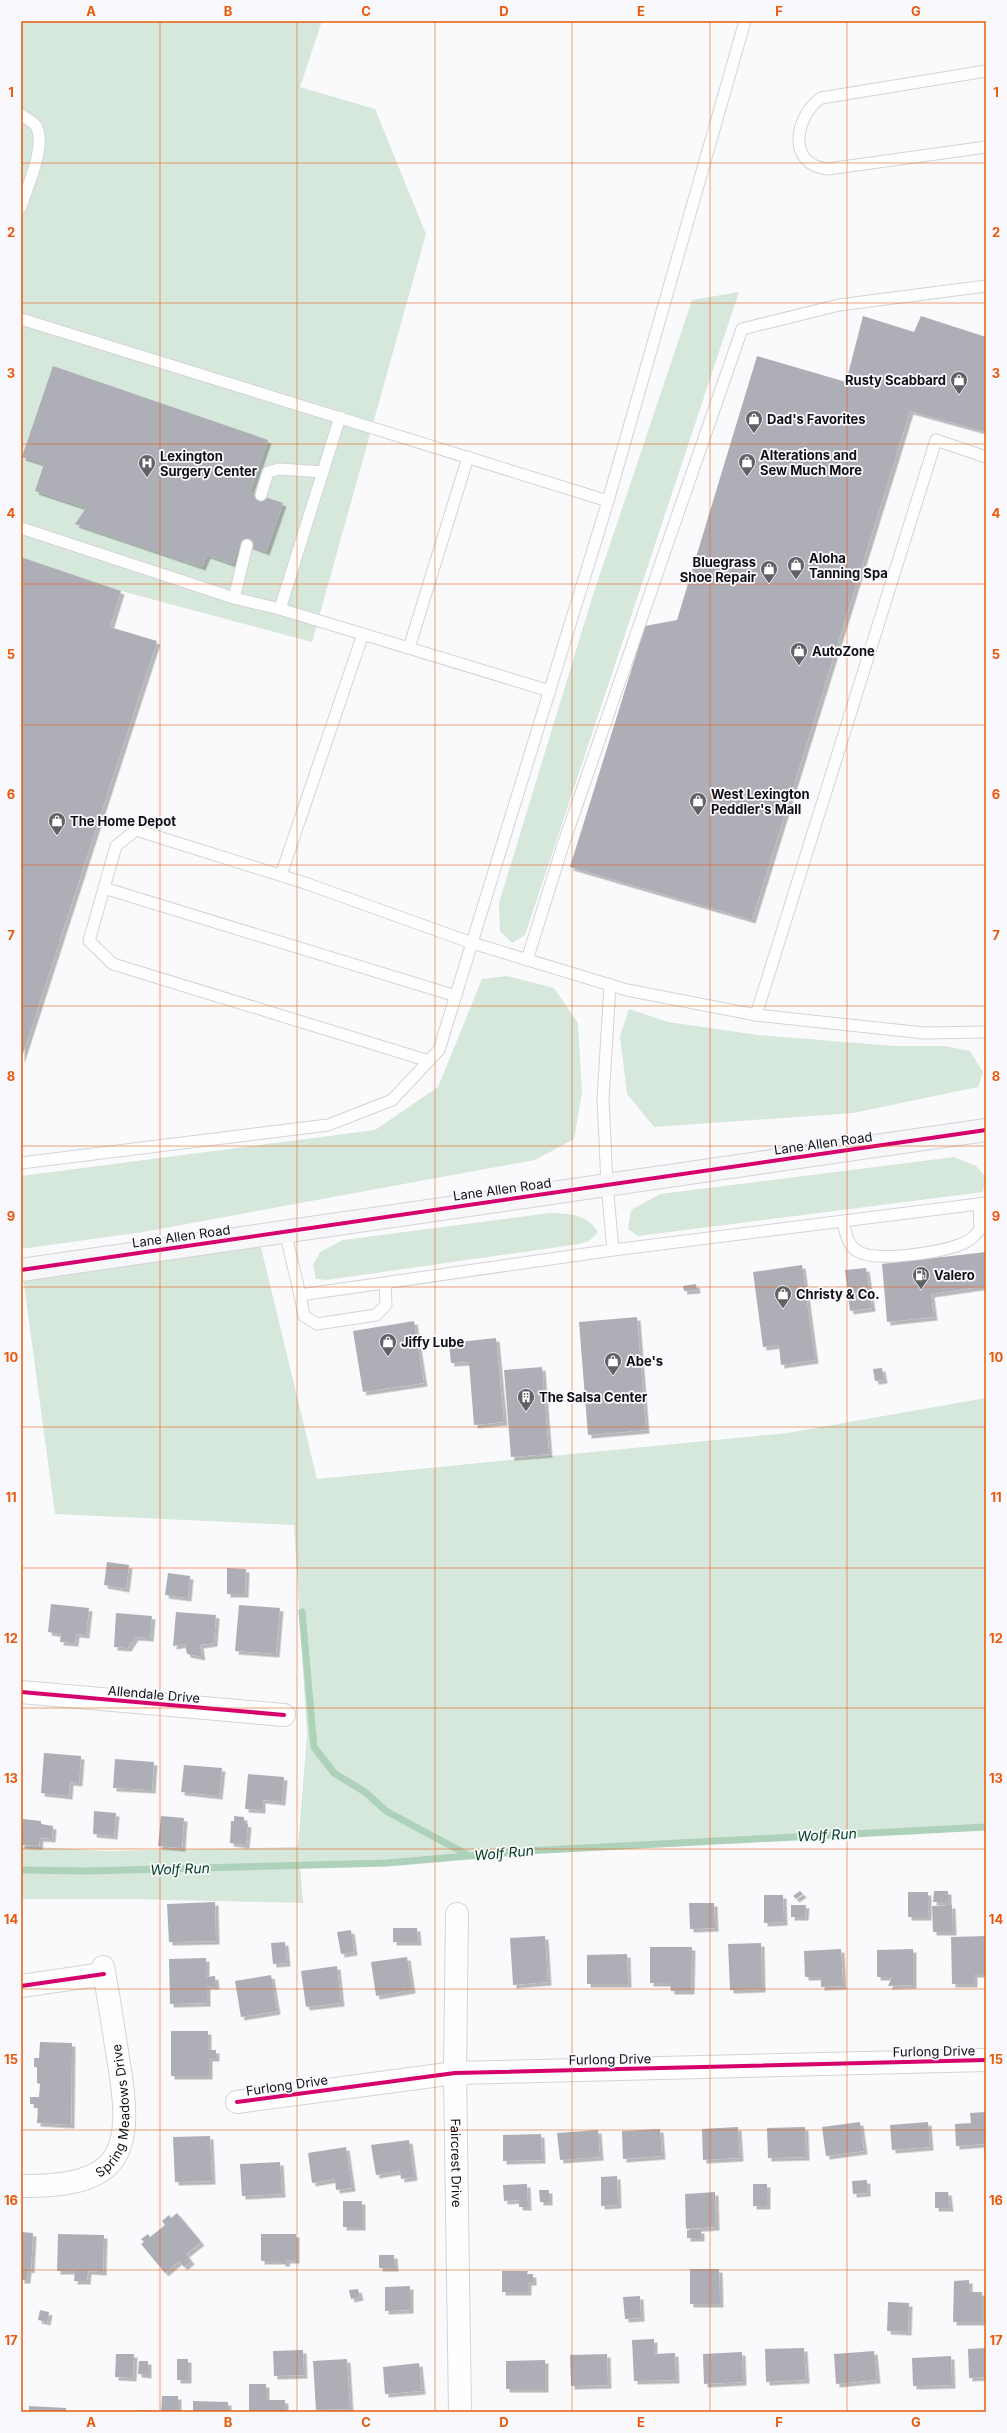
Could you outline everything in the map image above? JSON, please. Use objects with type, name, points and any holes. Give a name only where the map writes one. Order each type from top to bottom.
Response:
[{"type":"main road","name":"Lane Allen Road","points":[[21,1270],[986,1130]]},
{"type":"street","name":"Allendale Drive","points":[[21,1692],[284,1715]]},
{"type":"street","name":"Faircrest Drive","points":[[457,1914],[455,2073],[460,2412]]},
{"type":"street","name":"Spring Meadows Drive","points":[[21,1986],[103,1971],[126,2100],[124,2134],[117,2155],[103,2170],[86,2180],[67,2185],[21,2186]]},
{"type":"street","name":"Furlong Drive","points":[[236,2102],[455,2073],[986,2060]]},
{"type":"lane","points":[[21,1163],[328,1125],[392,1100],[439,1050],[608,501],[745,21]]},
{"type":"lane","points":[[986,71],[821,98],[811,105],[806,114],[798,140],[803,155],[811,163],[819,168],[828,169],[986,147]]},
{"type":"lane","points":[[21,114],[36,126],[39,136],[39,149],[21,207]]},
{"type":"lane","points":[[527,960],[563,845],[742,329],[839,305],[986,286]]},
{"type":"lane","points":[[21,319],[608,501]]},
{"type":"lane","points":[[280,609],[340,417]]},
{"type":"lane","points":[[756,1015],[936,440],[986,457]]},
{"type":"lane","points":[[409,648],[468,457]]},
{"type":"lane","points":[[261,495],[268,472],[280,469],[323,472]]},
{"type":"lane","points":[[21,528],[234,598],[280,609],[550,691]]},
{"type":"lane","points":[[234,598],[247,545]]},
{"type":"lane","points":[[281,875],[363,634]]},
{"type":"lane","points":[[429,1060],[112,964],[89,940],[116,846],[136,830],[281,875],[472,943],[610,985],[756,1015],[924,1032],[986,1032]]},
{"type":"lane","points":[[104,888],[456,996]]},
{"type":"lane","points":[[610,985],[604,1099],[607,1184],[613,1250]]},
{"type":"lane","points":[[300,1295],[613,1250],[982,1204],[980,1229],[975,1236],[964,1243],[945,1249],[914,1254],[868,1255],[858,1252],[848,1242],[843,1222]]},
{"type":"lane","points":[[285,1231],[304,1316],[317,1324],[376,1314],[386,1305],[385,1282]]},
{"type":"green space","points":[[21,21],[322,21],[300,87],[375,109],[426,234],[312,642],[121,591],[21,557]]},
{"type":"green space","points":[[739,292],[525,935],[512,943],[500,931],[499,903],[592,598],[692,300]]},
{"type":"green space","points":[[507,976],[554,988],[578,1023],[582,1092],[574,1139],[535,1160],[143,1232],[21,1249],[21,1176],[375,1130],[438,1087],[482,979]]},
{"type":"green space","points":[[629,1009],[668,1022],[758,1035],[894,1046],[945,1046],[970,1051],[983,1072],[978,1087],[853,1113],[654,1127],[627,1094],[620,1036]]},
{"type":"green space","points":[[954,1157],[976,1166],[986,1177],[983,1192],[638,1236],[628,1229],[631,1210],[660,1194]]},
{"type":"green space","points":[[550,1213],[571,1214],[583,1218],[588,1221],[598,1232],[589,1241],[579,1244],[327,1280],[316,1279],[313,1265],[320,1252],[343,1240]]},
{"type":"green space","points":[[258,1235],[317,1479],[787,1433],[986,1398],[986,1825],[300,1866],[303,1903],[131,1899],[21,1899],[21,1846],[106,1851],[298,1847],[307,1735],[294,1525],[55,1514],[22,1270]]},
{"type":"building","points":[[863,316],[914,332],[921,316],[986,337],[986,432],[910,411],[752,920],[570,867],[645,626],[677,620],[757,356],[846,382]]},
{"type":"building","name":"Lexington Surgery Center","points":[[53,366],[268,440],[250,492],[283,503],[266,552],[240,542],[233,564],[207,555],[202,567],[75,524],[86,508],[35,491],[44,464],[22,457]]},
{"type":"building","name":"The Home Depot","points":[[21,557],[121,591],[110,627],[157,641],[21,1060]]},
{"type":"building","name":"Valero","points":[[986,1252],[986,1286],[931,1294],[934,1317],[887,1322],[882,1264]]},
{"type":"building","name":"Christy & Co.","points":[[802,1265],[815,1360],[781,1365],[779,1345],[763,1347],[753,1272]]},
{"type":"building","points":[[866,1268],[872,1308],[850,1311],[845,1270]]},
{"type":"building","points":[[696,1284],[697,1290],[684,1291],[683,1286]]},
{"type":"building","name":"Abe's","points":[[637,1317],[646,1430],[588,1435],[579,1322]]},
{"type":"building","name":"Jiffy Lube","points":[[414,1321],[424,1383],[363,1392],[353,1331]]},
{"type":"building","points":[[496,1338],[504,1422],[474,1425],[469,1362],[451,1363],[449,1343]]},
{"type":"building","name":"The Salsa Center","points":[[542,1367],[549,1454],[511,1457],[504,1370]]},
{"type":"building","points":[[882,1368],[884,1380],[875,1381],[873,1369]]},
{"type":"building","points":[[107,1562],[129,1565],[126,1589],[104,1585]]},
{"type":"building","points":[[227,1568],[246,1569],[245,1594],[227,1594]]},
{"type":"building","points":[[168,1573],[190,1576],[188,1598],[165,1595]]},
{"type":"building","points":[[51,1604],[89,1608],[86,1635],[76,1634],[75,1643],[60,1642],[61,1634],[48,1632]]},
{"type":"building","points":[[239,1605],[280,1608],[276,1654],[235,1651]]},
{"type":"building","points":[[176,1612],[216,1615],[214,1643],[200,1645],[202,1657],[187,1654],[185,1644],[173,1646]]},
{"type":"building","points":[[116,1613],[152,1616],[150,1638],[135,1637],[128,1648],[114,1647]]},
{"type":"building","points":[[44,1753],[81,1756],[79,1783],[70,1782],[69,1796],[41,1793]]},
{"type":"building","points":[[115,1759],[154,1762],[152,1790],[113,1788]]},
{"type":"building","points":[[184,1765],[222,1768],[219,1796],[181,1792]]},
{"type":"building","points":[[248,1774],[284,1777],[282,1802],[262,1800],[262,1810],[245,1809]]},
{"type":"building","points":[[94,1811],[116,1813],[114,1836],[93,1834]]},
{"type":"building","points":[[161,1816],[184,1818],[182,1848],[158,1846]]},
{"type":"building","points":[[234,1816],[244,1817],[244,1823],[248,1824],[246,1845],[230,1843],[231,1821],[234,1821]]},
{"type":"building","points":[[23,1819],[41,1821],[41,1824],[53,1826],[52,1839],[40,1838],[39,1846],[21,1845]]},
{"type":"building","points":[[800,1891],[803,1894],[796,1899],[793,1896]]},
{"type":"building","points":[[934,1891],[948,1891],[948,1902],[933,1902]]},
{"type":"building","points":[[908,1892],[928,1892],[928,1917],[908,1917]]},
{"type":"building","points":[[764,1895],[783,1895],[784,1922],[764,1923]]},
{"type":"building","points":[[215,1902],[216,1941],[169,1942],[167,1904]]},
{"type":"building","points":[[689,1903],[714,1903],[715,1928],[690,1929]]},
{"type":"building","points":[[791,1905],[806,1905],[805,1917],[791,1917]]},
{"type":"building","points":[[952,1905],[953,1932],[933,1932],[932,1906]]},
{"type":"building","points":[[393,1928],[417,1928],[418,1942],[393,1942]]},
{"type":"building","points":[[351,1930],[354,1952],[341,1954],[337,1932]]},
{"type":"building","points":[[545,1936],[548,1982],[513,1985],[510,1938]]},
{"type":"building","points":[[986,1936],[986,1974],[974,1974],[974,1984],[952,1984],[951,1937]]},
{"type":"building","points":[[285,1942],[287,1963],[273,1964],[271,1943]]},
{"type":"building","points":[[761,1943],[762,1989],[730,1990],[728,1944]]},
{"type":"building","points":[[650,1947],[692,1947],[691,1991],[671,1991],[670,1983],[650,1983]]},
{"type":"building","points":[[841,1949],[843,1986],[821,1987],[821,1977],[805,1977],[804,1951]]},
{"type":"building","points":[[913,1949],[913,1985],[888,1986],[892,1977],[877,1977],[877,1950]]},
{"type":"building","points":[[627,1954],[628,1984],[587,1984],[587,1955]]},
{"type":"building","points":[[407,1957],[412,1990],[376,1996],[371,1962]]},
{"type":"building","points":[[206,1958],[206,1977],[215,1976],[216,1986],[207,1986],[207,2003],[170,2004],[169,1959]]},
{"type":"building","points":[[337,1966],[341,2003],[306,2007],[301,1971]]},
{"type":"building","points":[[271,1975],[277,2011],[241,2017],[235,1981]]},
{"type":"building","points":[[171,2031],[208,2031],[208,2050],[216,2050],[216,2058],[209,2058],[209,2076],[171,2076]]},
{"type":"building","points":[[40,2042],[72,2043],[71,2125],[37,2123],[38,2108],[34,2108],[34,2104],[30,2104],[30,2097],[39,2097],[40,2084],[37,2083],[37,2067],[34,2067],[34,2058],[39,2058]]},
{"type":"building","points":[[986,2112],[985,2161],[984,2144],[956,2146],[955,2124],[971,2123],[970,2113]]},
{"type":"building","points":[[860,2122],[864,2151],[826,2156],[822,2127]]},
{"type":"building","points":[[928,2122],[930,2147],[892,2150],[890,2125]]},
{"type":"building","points":[[738,2127],[740,2158],[703,2160],[702,2129]]},
{"type":"building","points":[[805,2127],[806,2157],[768,2158],[767,2128]]},
{"type":"building","points":[[660,2129],[662,2156],[623,2159],[622,2131]]},
{"type":"building","points":[[598,2130],[600,2157],[560,2160],[557,2133]]},
{"type":"building","points":[[541,2134],[542,2160],[503,2161],[503,2135]]},
{"type":"building","points":[[210,2136],[212,2181],[175,2182],[173,2137]]},
{"type":"building","points":[[409,2140],[414,2177],[401,2179],[400,2171],[376,2175],[371,2145]]},
{"type":"building","points":[[346,2147],[352,2188],[336,2190],[335,2179],[312,2183],[308,2153]]},
{"type":"building","points":[[280,2162],[282,2194],[242,2196],[240,2164]]},
{"type":"building","points":[[617,2176],[618,2205],[601,2206],[601,2177]]},
{"type":"building","points":[[867,2180],[867,2193],[853,2194],[852,2181]]},
{"type":"building","points":[[527,2184],[528,2207],[519,2207],[519,2200],[504,2201],[503,2185]]},
{"type":"building","points":[[753,2184],[767,2184],[767,2206],[753,2206]]},
{"type":"building","points":[[539,2190],[549,2190],[549,2202],[540,2202]]},
{"type":"building","points":[[715,2192],[716,2227],[686,2229],[685,2194]]},
{"type":"building","points":[[935,2192],[948,2192],[950,2208],[935,2208]]},
{"type":"building","points":[[343,2201],[362,2201],[362,2227],[343,2227]]},
{"type":"building","points":[[177,2213],[201,2242],[186,2254],[191,2261],[184,2267],[179,2261],[165,2273],[141,2244],[144,2242],[141,2239],[148,2234],[150,2237],[165,2225],[162,2221],[169,2215],[171,2218]]},
{"type":"building","points":[[687,2230],[701,2230],[701,2238],[687,2238]]},
{"type":"building","points":[[21,2232],[33,2233],[31,2270],[28,2269],[27,2280],[21,2280]]},
{"type":"building","points":[[58,2234],[104,2235],[103,2272],[88,2271],[87,2281],[74,2281],[75,2271],[57,2271]]},
{"type":"building","points":[[261,2234],[296,2234],[296,2260],[286,2260],[287,2263],[282,2263],[282,2261],[261,2261]]},
{"type":"building","points":[[379,2255],[394,2255],[395,2268],[379,2268]]},
{"type":"building","points":[[690,2269],[719,2269],[720,2304],[690,2304]]},
{"type":"building","points":[[502,2271],[528,2271],[527,2274],[533,2274],[533,2282],[528,2282],[528,2292],[502,2292]]},
{"type":"building","points":[[969,2280],[969,2292],[982,2292],[982,2322],[953,2322],[954,2281]]},
{"type":"building","points":[[410,2286],[410,2310],[385,2311],[385,2287]]},
{"type":"building","points":[[358,2289],[360,2297],[351,2299],[349,2290]]},
{"type":"building","points":[[640,2296],[641,2318],[625,2319],[623,2297]]},
{"type":"building","points":[[888,2302],[909,2303],[908,2332],[887,2331]]},
{"type":"building","points":[[40,2310],[49,2312],[47,2322],[38,2320]]},
{"type":"building","points":[[654,2339],[654,2354],[675,2353],[676,2380],[634,2381],[632,2340]]},
{"type":"building","points":[[804,2348],[806,2380],[766,2382],[765,2349]]},
{"type":"building","points":[[986,2348],[986,2377],[969,2378],[968,2349]]},
{"type":"building","points":[[303,2350],[304,2375],[274,2376],[273,2351]]},
{"type":"building","points":[[874,2351],[877,2380],[836,2384],[834,2354]]},
{"type":"building","points":[[742,2352],[743,2382],[704,2384],[703,2354]]},
{"type":"building","points":[[116,2354],[134,2354],[133,2378],[115,2377]]},
{"type":"building","points":[[607,2354],[608,2385],[571,2386],[570,2355]]},
{"type":"building","points":[[951,2356],[952,2385],[913,2386],[912,2358]]},
{"type":"building","points":[[177,2359],[188,2359],[188,2380],[177,2380]]},
{"type":"building","points":[[347,2359],[350,2409],[316,2410],[313,2361]]},
{"type":"building","points":[[545,2360],[545,2389],[506,2389],[506,2361]]},
{"type":"building","points":[[139,2361],[148,2361],[148,2375],[138,2374]]},
{"type":"building","points":[[419,2363],[422,2391],[385,2394],[383,2367]]},
{"type":"building","points":[[249,2384],[266,2384],[266,2400],[285,2400],[285,2412],[249,2412]]},
{"type":"building","points":[[162,2396],[178,2396],[178,2412],[161,2412]]},
{"type":"building","points":[[193,2401],[228,2402],[228,2412],[193,2412]]},
{"type":"building","points":[[29,2406],[66,2408],[66,2412],[29,2412]]},
{"type":"building","points":[[138,2410],[159,2411],[159,2412],[138,2412]]},
{"type":"waterway","points":[[302,1612],[314,1747],[334,1773],[365,1792],[386,1811],[468,1855]]},
{"type":"waterway","name":"Wolf Run","points":[[21,1870],[88,1871],[387,1863],[526,1851],[986,1827]]},
{"type":"cycle path","points":[[21,1270],[986,1130]]},
{"type":"cycle path","points":[[21,1692],[284,1715]]},
{"type":"cycle path","points":[[21,1986],[104,1974]]},
{"type":"cycle path","points":[[237,2102],[455,2073],[986,2060]]},
{"type":"place","name":"Rusty Scabbard","points":[[959,395]]},
{"type":"place","name":"Dad's Favorites","points":[[754,434]]},
{"type":"place","name":"Alterations and Sew Much More","points":[[747,477]]},
{"type":"place","name":"Lexington Surgery Center","points":[[147,478]]},
{"type":"place","name":"Aloha Tanning Spa","points":[[796,580]]},
{"type":"place","name":"Bluegrass Shoe Repair","points":[[769,584]]},
{"type":"place","name":"AutoZone","points":[[799,666]]},
{"type":"place","name":"West Lexington Peddler's Mall","points":[[698,816]]},
{"type":"place","name":"The Home Depot","points":[[57,836]]},
{"type":"place","name":"Valero","points":[[921,1290]]},
{"type":"place","name":"Christy & Co.","points":[[783,1309]]},
{"type":"place","name":"Jiffy Lube","points":[[388,1357]]},
{"type":"place","name":"Abe's","points":[[613,1376]]},
{"type":"place","name":"The Salsa Center","points":[[526,1412]]}]
